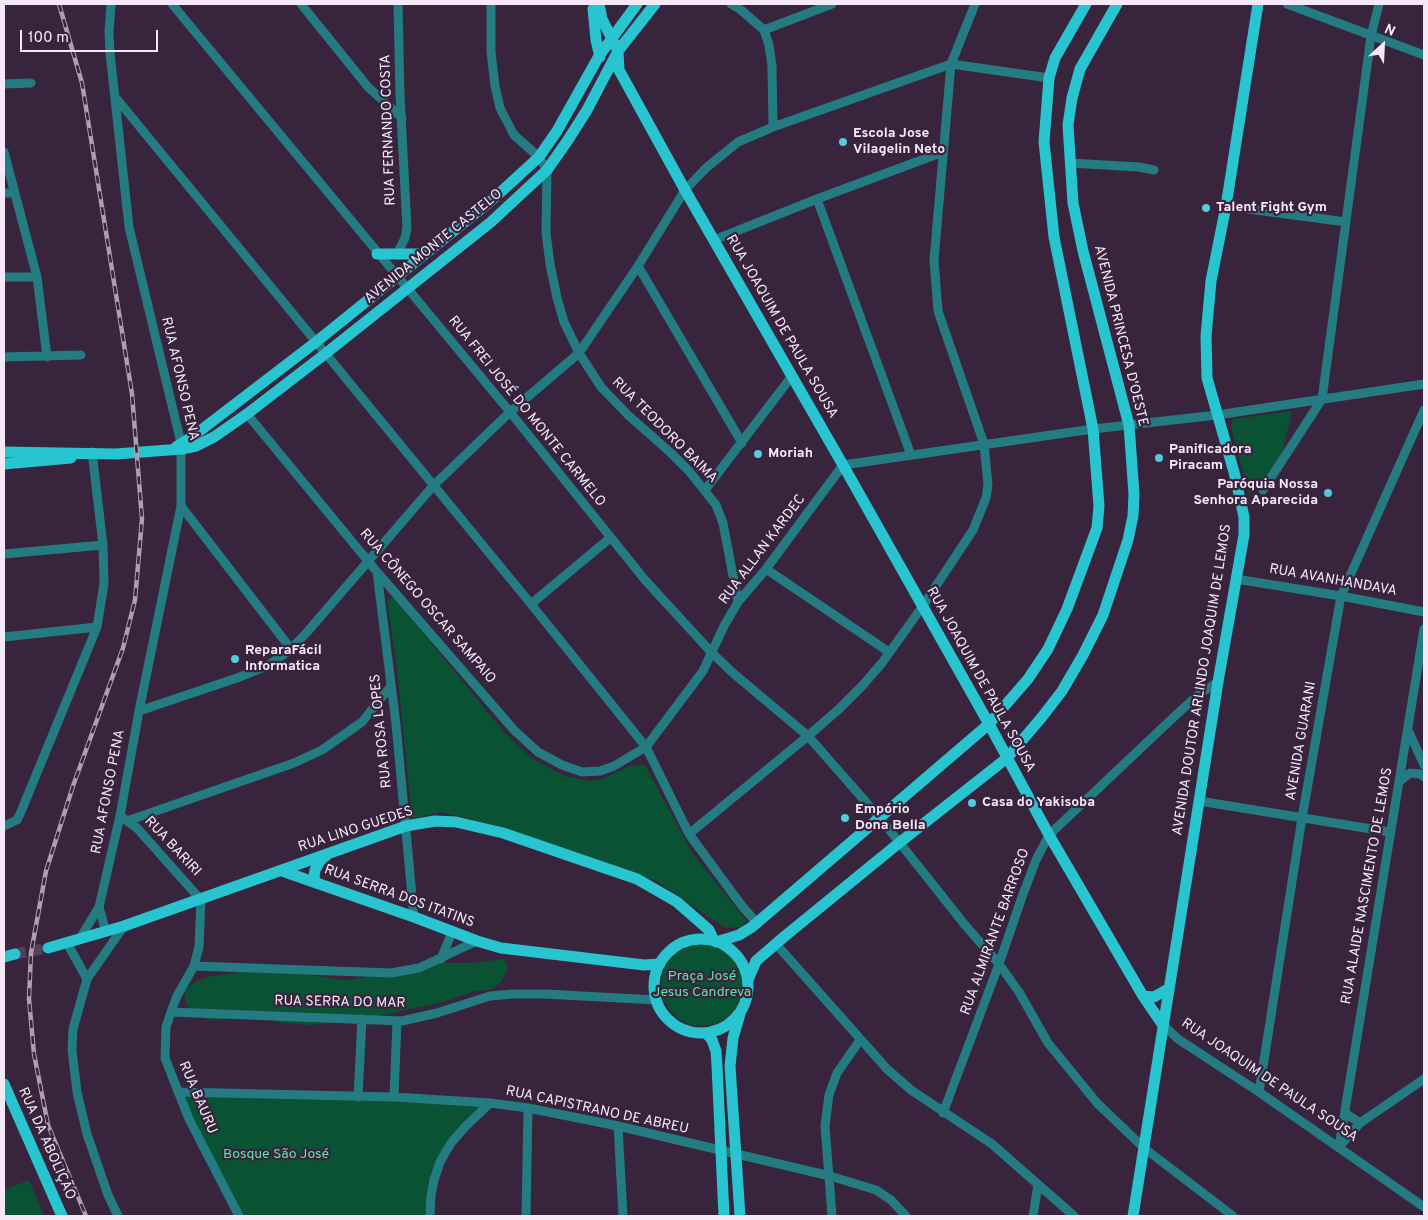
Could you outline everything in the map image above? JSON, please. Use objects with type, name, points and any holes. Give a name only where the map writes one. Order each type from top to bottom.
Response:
[{"type":"main road","points":[[593,4],[599,56]]},
{"type":"main road","points":[[599,4],[602,19],[618,51]]},
{"type":"main road","name":"AVENIDA MONTE CASTELO","points":[[175,448],[316,342],[492,200],[539,157],[557,130],[599,56],[636,4]]},
{"type":"main road","name":"AVENIDA MONTE CASTELO","points":[[92,454],[196,446],[214,437],[325,354],[492,222],[547,170],[614,68],[618,51],[655,4]]},
{"type":"main road","points":[[714,942],[739,936],[757,923],[989,724],[1028,679],[1048,649],[1067,609],[1097,528],[1100,506],[1094,429],[1054,237],[1044,142],[1049,78],[1055,58],[1086,4]]},
{"type":"main road","name":"AVENIDA PRINCESA D'OESTE","points":[[748,980],[756,961],[899,843],[1008,758],[1062,691],[1103,615],[1128,540],[1133,516],[1134,494],[1129,425],[1083,251],[1073,203],[1068,125],[1072,98],[1080,70],[1118,4]]},
{"type":"main road","name":"AVENIDA DOUTOR ARLINDO JOAQUIM DE LEMOS","points":[[1133,1216],[1162,1024],[1244,535],[1244,518],[1234,472],[1207,378],[1206,336],[1211,281],[1226,206],[1258,4]]},
{"type":"main road","name":"RUA JOAQUIM DE PAULA SOUSA","points":[[599,56],[614,68],[685,190],[989,724],[1048,835],[1143,996],[1162,1024]]},
{"type":"main road","points":[[377,254],[426,254]]},
{"type":"main road","points":[[4,452],[92,454]]},
{"type":"main road","points":[[4,464],[92,454]]},
{"type":"main road","name":"RUA LINO GUEDES","points":[[48,948],[106,932],[201,900],[406,826],[435,821],[456,822],[503,833],[637,879],[677,902],[709,930],[714,942]]},
{"type":"main road","points":[[316,883],[314,877],[315,870],[320,861],[327,855]]},
{"type":"main road","name":"RUA SERRA DOS ITATINS","points":[[282,871],[501,948],[644,964],[660,964]]},
{"type":"main road","points":[[740,1012],[731,1023],[720,1030],[693,1033],[680,1029],[661,1012],[656,1000],[655,973],[668,953],[676,946],[695,940],[714,942],[727,948],[737,956],[744,968],[748,980],[748,991],[733,1038],[730,1066],[740,1216]]},
{"type":"main road","points":[[4,958],[15,954]]},
{"type":"main road","points":[[1143,996],[1154,997],[1168,989]]},
{"type":"main road","points":[[706,1033],[712,1040],[716,1052],[724,1216]]},
{"type":"main road","name":"RUA DA ABOLIÇÃO","points":[[4,1084],[62,1216]]},
{"type":"street","name":"RUA AFONSO PENA","points":[[78,940],[99,906],[123,818],[139,711],[182,506],[175,448],[129,227],[109,32],[111,4]]},
{"type":"street","name":"RUA FREI JOSÉ DO MONTE CARMELO","points":[[172,4],[377,254],[510,412],[610,538],[651,586],[732,673],[808,736],[880,818],[899,843]]},
{"type":"street","points":[[301,4],[368,87],[402,118]]},
{"type":"street","name":"RUA FERNANDO COSTA","points":[[397,254],[405,238],[407,228],[398,4]]},
{"type":"street","points":[[491,4],[491,52],[500,108],[514,135],[539,157],[547,170]]},
{"type":"street","points":[[731,4],[742,10],[764,30],[769,45],[772,66],[773,128]]},
{"type":"street","points":[[764,30],[832,4]]},
{"type":"street","points":[[689,834],[808,736],[862,686],[922,607],[973,530],[981,514],[988,485],[984,444],[938,310],[934,260],[951,64],[975,4]]},
{"type":"street","points":[[1286,4],[1424,56]]},
{"type":"street","points":[[1263,490],[1322,399],[1371,36],[1379,4]]},
{"type":"street","points":[[139,711],[237,678],[268,665],[291,649],[434,486],[510,412],[579,352],[638,266],[685,190],[706,168],[738,142],[951,64],[1049,78]]},
{"type":"street","points":[[4,84],[31,84]]},
{"type":"street","points":[[116,98],[646,747],[689,834],[742,906],[757,923]]},
{"type":"street","points":[[4,152],[37,277],[47,357]]},
{"type":"street","points":[[714,240],[816,198],[944,152]]},
{"type":"street","points":[[1070,163],[1139,167],[1154,170]]},
{"type":"street","name":"RUA TEODORO BAIMA","points":[[547,170],[546,195],[549,256],[557,298],[564,322],[579,352],[601,387],[628,415],[671,453],[705,490],[716,506],[723,523],[738,602]]},
{"type":"street","points":[[4,194],[15,193]]},
{"type":"street","points":[[816,198],[911,455]]},
{"type":"street","points":[[1226,206],[1346,222]]},
{"type":"street","points":[[638,266],[742,443]]},
{"type":"street","points":[[4,277],[37,277]]},
{"type":"street","points":[[4,358],[81,356]]},
{"type":"street","points":[[705,490],[792,376]]},
{"type":"street","points":[[843,465],[1094,429],[1217,415],[1424,384]]},
{"type":"street","name":"AVENIDA GUARANI","points":[[1259,1092],[1302,818],[1341,596],[1424,410]]},
{"type":"street","name":"RUA CÔNEGO OSCAR SAMPAIO","points":[[247,414],[377,572],[514,730],[538,752],[562,765],[582,772],[600,771],[614,766]]},
{"type":"street","points":[[4,826],[17,820],[20,814],[97,627],[104,584],[103,545],[92,454]]},
{"type":"street","name":"RUA ALLAN KARDEC","points":[[614,766],[646,747],[703,671],[724,626],[738,602],[766,569],[843,465]]},
{"type":"street","points":[[182,506],[291,649]]},
{"type":"street","points":[[531,604],[610,538]]},
{"type":"street","points":[[4,554],[103,545]]},
{"type":"street","points":[[766,569],[889,652]]},
{"type":"street","name":"RUA ROSA LOPES","points":[[377,572],[382,598],[396,724],[414,917]]},
{"type":"street","name":"RUA AVANHANDAVA","points":[[1236,579],[1424,612]]},
{"type":"street","points":[[4,637],[97,627]]},
{"type":"street","name":"RUA ALAIDE NASCIMENTO DE LEMOS","points":[[1339,1147],[1424,629]]},
{"type":"street","name":"RUA ALMIRANTE BARROSO","points":[[943,1113],[1036,860],[1048,835],[1177,714],[1218,682]]},
{"type":"street","points":[[123,818],[294,763],[322,750],[362,722],[391,686]]},
{"type":"street","points":[[1408,732],[1424,765]]},
{"type":"street","points":[[1400,781],[1410,773],[1420,774],[1424,777]]},
{"type":"street","points":[[1199,801],[1390,832]]},
{"type":"street","name":"RUA BARIRI","points":[[123,818],[143,835],[201,900]]},
{"type":"street","points":[[899,843],[999,964],[1019,992],[1048,1043],[1097,1103],[1144,1148],[1233,1216]]},
{"type":"street","name":"RUA BAURU","points":[[201,900],[199,947],[194,966],[171,1012],[166,1027],[165,1058],[189,1119],[239,1216]]},
{"type":"street","name":"RUA AFONSO PENA","points":[[99,906],[106,932]]},
{"type":"street","points":[[118,1216],[108,1194],[90,1142],[77,1092],[72,1050],[73,1030],[87,979],[124,926]]},
{"type":"street","points":[[441,959],[452,932]]},
{"type":"street","points":[[194,966],[391,973],[419,968],[477,941]]},
{"type":"street","points":[[67,944],[87,979]]},
{"type":"street","points":[[776,944],[887,1069],[911,1090],[943,1113],[992,1144],[1074,1216]]},
{"type":"street","name":"RUA SERRA DO MAR","points":[[171,1012],[397,1020],[438,1013],[490,996],[513,994],[656,1000]]},
{"type":"street","points":[[358,1097],[362,1019]]},
{"type":"street","points":[[394,1097],[397,1020]]},
{"type":"street","name":"RUA JOAQUIM DE PAULA SOUSA","points":[[1162,1024],[1178,1039],[1259,1092],[1424,1207]]},
{"type":"street","points":[[832,1216],[825,1126],[829,1095],[837,1073],[860,1040]]},
{"type":"street","points":[[1339,1147],[1360,1124],[1424,1079]]},
{"type":"street","name":"RUA CAPISTRANO DE ABREU","points":[[178,1092],[394,1097],[490,1103],[528,1108],[618,1126],[830,1176],[876,1190],[892,1200],[906,1216]]},
{"type":"street","points":[[430,1216],[431,1196],[440,1162],[451,1143],[490,1103]]},
{"type":"street","points":[[526,1216],[528,1108]]},
{"type":"street","points":[[1344,1113],[1360,1124]]},
{"type":"street","points":[[618,1126],[623,1216]]},
{"type":"street","points":[[1033,1216],[1038,1185]]},
{"type":"green space","points":[[1292,411],[1283,450],[1272,470],[1256,490],[1249,494],[1231,427],[1233,419]]},
{"type":"green space","points":[[394,597],[503,731],[531,758],[565,776],[589,781],[604,778],[630,766],[645,765],[693,854],[746,920],[742,927],[725,928],[658,882],[496,826],[441,812],[412,819],[397,668],[387,600]]},
{"type":"green space","name":"Praça José Jesus Candreva","points":[[702,944],[718,947],[731,956],[740,969],[743,985],[740,1001],[731,1014],[718,1023],[702,1026],[686,1023],[673,1014],[664,1001],[661,985],[664,969],[673,956],[686,947]]},
{"type":"green space","points":[[504,959],[508,968],[502,981],[490,990],[475,991],[446,1001],[375,1017],[311,1025],[282,1023],[267,1019],[210,1020],[197,1014],[186,1004],[184,990],[197,981],[211,976],[244,972],[259,973],[273,970],[349,980],[442,963],[472,963]]},
{"type":"green space","name":"Bosque São José","points":[[178,1092],[490,1103],[440,1162],[430,1216],[239,1216]]},
{"type":"green space","points":[[29,1180],[44,1216],[4,1216],[4,1190]]},
{"type":"tunnel","points":[[15,954],[48,948]]},
{"type":"railway","points":[[59,4],[82,83],[132,394],[142,519],[135,600],[123,648],[73,786],[46,871],[31,953],[29,999],[34,1054],[48,1125],[86,1216]]},
{"type":"place","name":"Escola Jose Vilagelin Neto","points":[[843,142]]},
{"type":"place","name":"Talent Fight Gym","points":[[1206,208]]},
{"type":"place","name":"Moriah","points":[[758,454]]},
{"type":"place","name":"Panificadora Piracam","points":[[1159,458]]},
{"type":"place","name":"Paróquia Nossa Senhora Aparecida","points":[[1328,493]]},
{"type":"place","name":"ReparaFácil Informatica","points":[[235,659]]},
{"type":"place","name":"Casa do Yakisoba","points":[[972,803]]},
{"type":"place","name":"Empório Dona Bella","points":[[845,818]]}]
